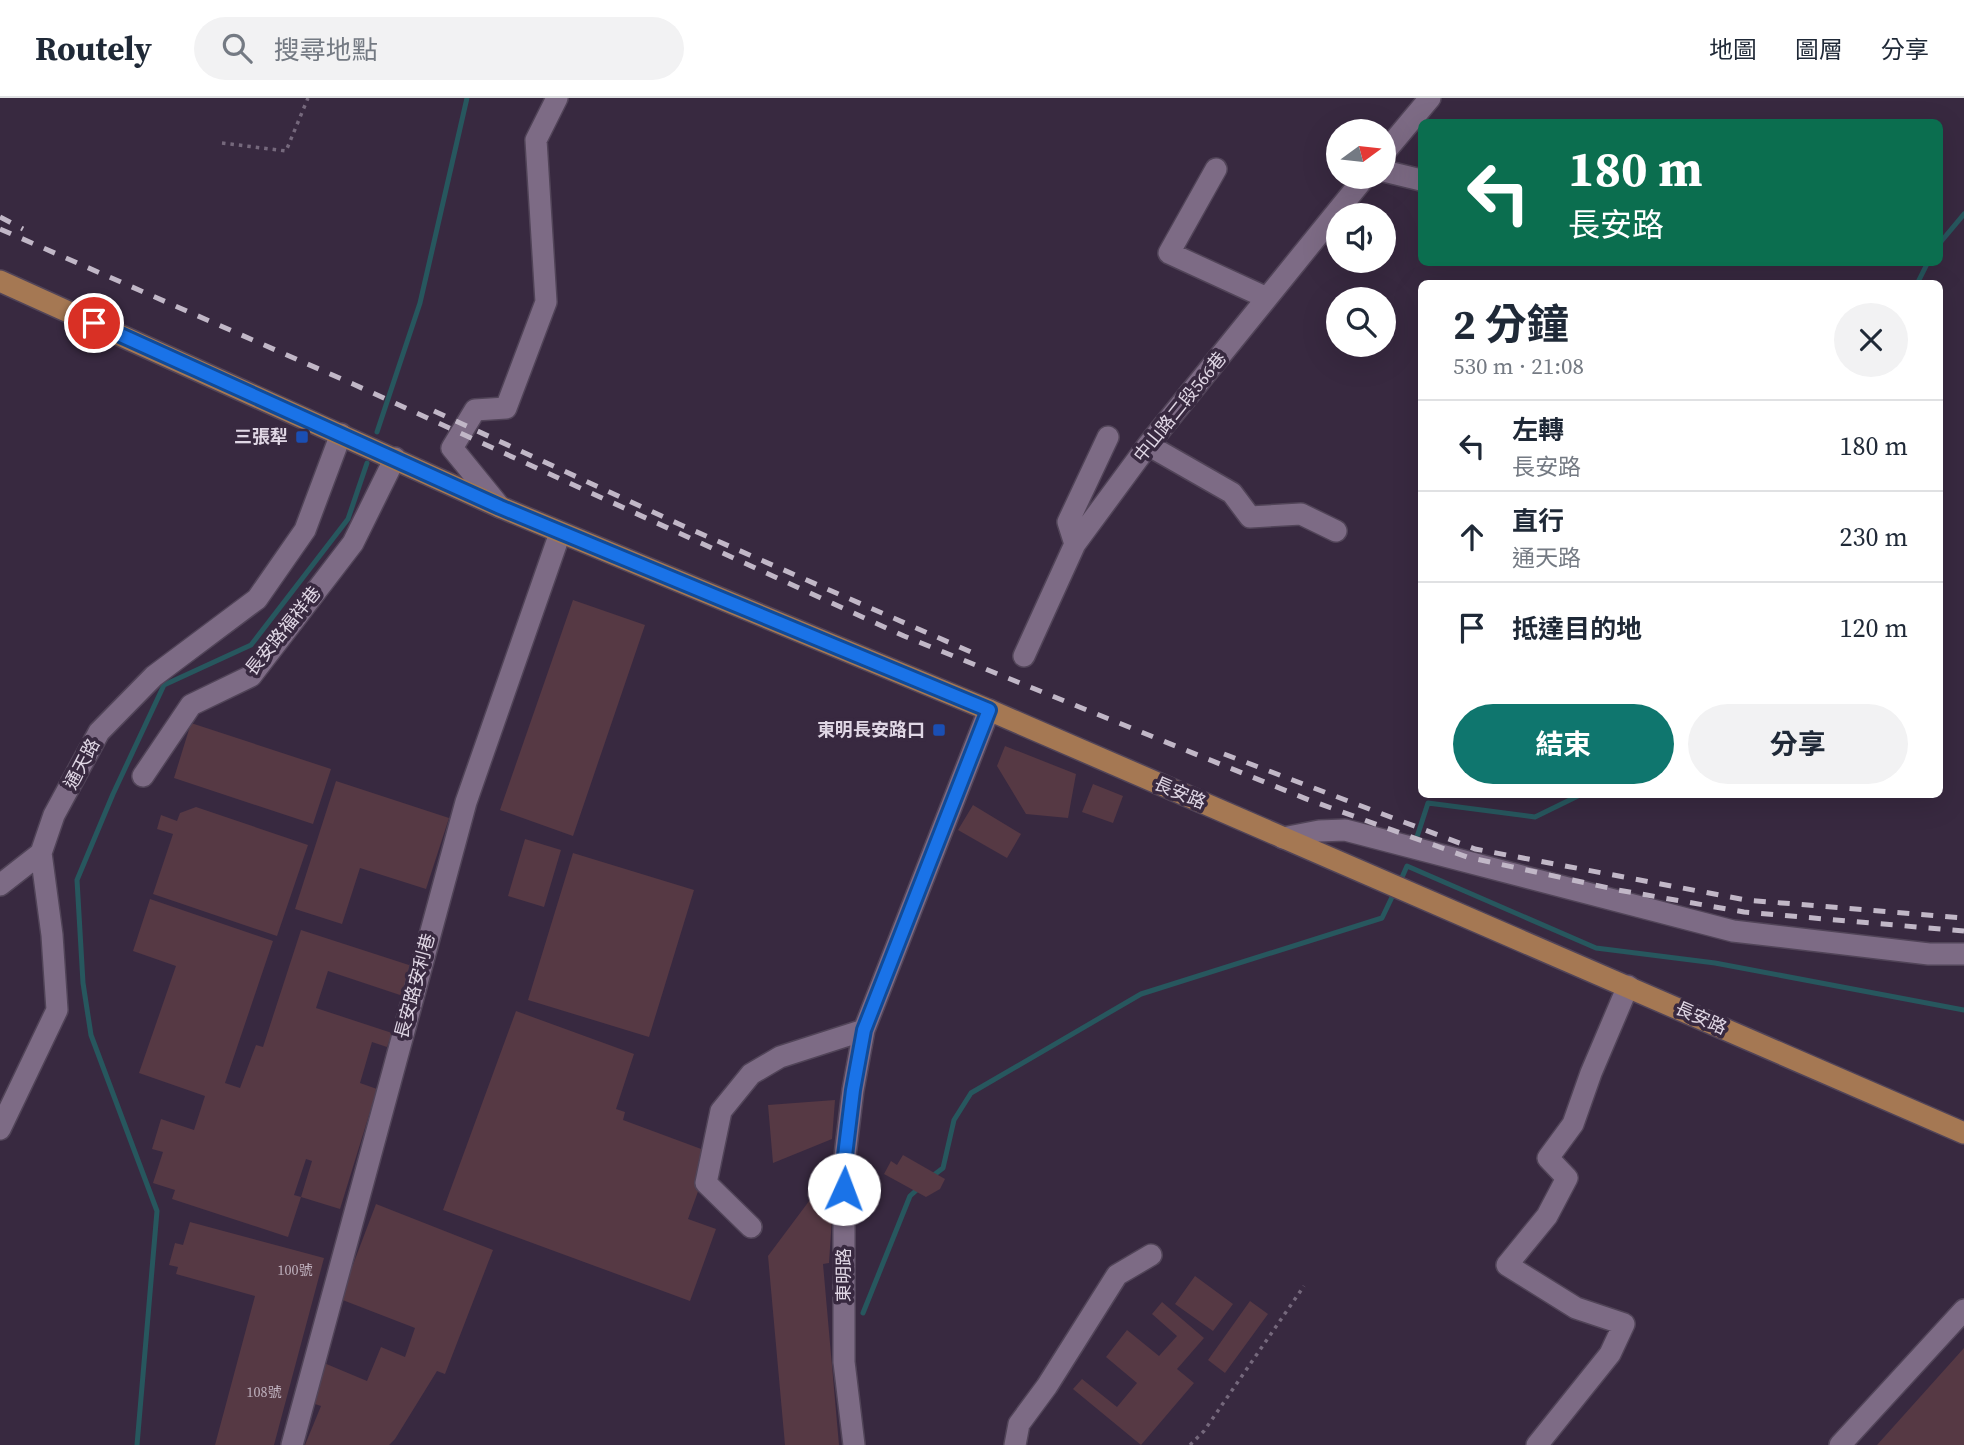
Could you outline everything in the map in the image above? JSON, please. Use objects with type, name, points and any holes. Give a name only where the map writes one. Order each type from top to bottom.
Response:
[{"type":"main road","points":[[0,281],[395,458]]},
{"type":"main road","name":"長安路","points":[[395,458],[560,533],[989,710],[1964,1133]]},
{"type":"street","points":[[500,507],[452,448],[475,410],[506,408],[546,303],[536,140],[557,98]]},
{"type":"street","points":[[1396,139],[1430,98]]},
{"type":"street","points":[[1216,169],[1169,253],[1267,298]]},
{"type":"street","points":[[1396,174],[1418,179]]},
{"type":"street","name":"中山路二段566巷","points":[[1024,656],[1076,544],[1148,444],[1355,189]]},
{"type":"street","name":"通天路","points":[[0,1129],[57,1010],[41,853],[54,815],[99,732],[154,676],[257,599],[306,530],[341,434]]},
{"type":"street","points":[[1076,544],[1068,522],[1108,438]]},
{"type":"street","points":[[1148,444],[1232,493],[1250,517],[1301,514],[1335,531]]},
{"type":"street","name":"長安路福祥巷","points":[[143,776],[191,705],[251,676],[353,542],[395,458]]},
{"type":"street","name":"長安路安利巷","points":[[292,1445],[466,802],[560,533]]},
{"type":"street","name":"東明路","points":[[854,1445],[844,1362],[844,1164],[864,1030],[989,710]]},
{"type":"street","points":[[1283,838],[1319,831],[1345,830],[1733,931],[1929,954],[1964,954]]},
{"type":"street","points":[[0,885],[41,853]]},
{"type":"street","points":[[1537,1445],[1610,1354],[1624,1324],[1577,1308],[1507,1265],[1547,1216],[1567,1178],[1548,1158],[1573,1124],[1591,1073],[1628,986]]},
{"type":"street","points":[[751,1227],[706,1183],[721,1111],[751,1074],[780,1057],[864,1030]]},
{"type":"street","points":[[1015,1445],[1019,1424],[1117,1275],[1151,1255]]},
{"type":"street","points":[[1840,1445],[1964,1310]]},
{"type":"path","points":[[222,143],[286,151],[308,98]]},
{"type":"path","points":[[1190,1445],[1203,1431],[1304,1286]]},
{"type":"building","points":[[573,600],[645,625],[573,836],[500,810]]},
{"type":"building","points":[[191,723],[331,769],[313,824],[174,778]]},
{"type":"building","points":[[1005,746],[1076,774],[1068,818],[1026,814],[997,766]]},
{"type":"building","points":[[336,781],[449,818],[426,889],[360,868],[342,924],[295,909]]},
{"type":"building","points":[[1093,784],[1123,796],[1113,823],[1082,812]]},
{"type":"building","points":[[973,805],[1021,834],[1007,858],[958,830]]},
{"type":"building","points":[[196,807],[308,845],[277,936],[153,894],[173,834],[157,829],[161,815],[177,821],[180,813]]},
{"type":"building","points":[[525,839],[561,850],[544,907],[508,896]]},
{"type":"building","points":[[573,853],[694,890],[649,1037],[528,1000]]},
{"type":"building","points":[[150,899],[273,941],[225,1083],[240,1088],[256,1045],[263,1047],[301,930],[412,966],[403,996],[328,971],[316,1008],[392,1033],[387,1047],[372,1042],[360,1083],[377,1089],[340,1209],[301,1197],[288,1237],[172,1199],[175,1190],[153,1183],[163,1152],[152,1149],[161,1119],[194,1130],[205,1096],[139,1073],[176,966],[133,951]],"holes":[[[306,1159],[312,1161],[301,1197],[294,1195]]]},
{"type":"building","points":[[516,1011],[634,1054],[616,1109],[625,1112],[623,1120],[712,1153],[688,1219],[716,1229],[690,1301],[443,1210]]},
{"type":"building","points":[[835,1100],[832,1139],[773,1163],[768,1105]]},
{"type":"building","points":[[903,1155],[945,1179],[940,1189],[926,1197],[884,1174],[891,1161],[897,1165]]},
{"type":"building","points":[[830,1173],[835,1173],[829,1263],[823,1264],[839,1445],[785,1445],[768,1256]]},
{"type":"building","points":[[376,1204],[493,1250],[445,1374],[437,1371],[395,1439],[389,1445],[305,1445],[321,1406],[309,1402],[324,1363],[367,1381],[381,1347],[405,1357],[415,1328],[340,1299]]},
{"type":"building","points":[[190,1222],[324,1258],[274,1445],[215,1445],[255,1296],[176,1274],[178,1267],[169,1265],[175,1243],[183,1245]]},
{"type":"building","points":[[1195,1276],[1233,1304],[1213,1331],[1175,1304]]},
{"type":"building","points":[[1250,1301],[1268,1314],[1225,1373],[1208,1360]]},
{"type":"building","points":[[1162,1302],[1204,1338],[1177,1369],[1194,1383],[1141,1445],[1073,1389],[1082,1379],[1117,1407],[1137,1383],[1106,1357],[1127,1330],[1159,1356],[1177,1336],[1152,1314]]},
{"type":"building","points":[[1964,1348],[1964,1445],[1877,1445]]},
{"type":"waterway","points":[[377,432],[420,303],[467,98]]},
{"type":"waterway","points":[[1943,239],[1964,214]]},
{"type":"waterway","points":[[1919,280],[1926,266]]},
{"type":"waterway","points":[[137,1445],[157,1211],[91,1035],[83,983],[77,880],[113,794],[164,685],[251,645],[348,519],[367,463]]},
{"type":"waterway","points":[[1415,843],[1428,803],[1535,817],[1574,798]]},
{"type":"waterway","points":[[1399,884],[1407,866],[1596,948],[1715,963],[1964,1010]]},
{"type":"waterway","points":[[930,1178],[943,1168],[954,1120],[971,1093],[1141,994],[1382,918],[1394,893]]},
{"type":"waterway","points":[[863,1313],[910,1196],[920,1187]]},
{"type":"railway","points":[[0,217],[23,229]]},
{"type":"railway","points":[[0,229],[353,384],[904,636],[1309,800],[1467,857],[1618,890],[1744,912],[1964,931]]},
{"type":"railway","points":[[434,411],[681,525],[971,652]]},
{"type":"railway","points":[[1224,754],[1475,849],[1746,900],[1964,918]]},
{"type":"place","name":"三張犁","points":[[302,437]]},
{"type":"place","name":"東明長安路口","points":[[939,730]]},
{"type":"route","points":[[94,323],[500,507],[989,710],[864,1030],[853,1090],[844,1164],[844,1189]]}]
